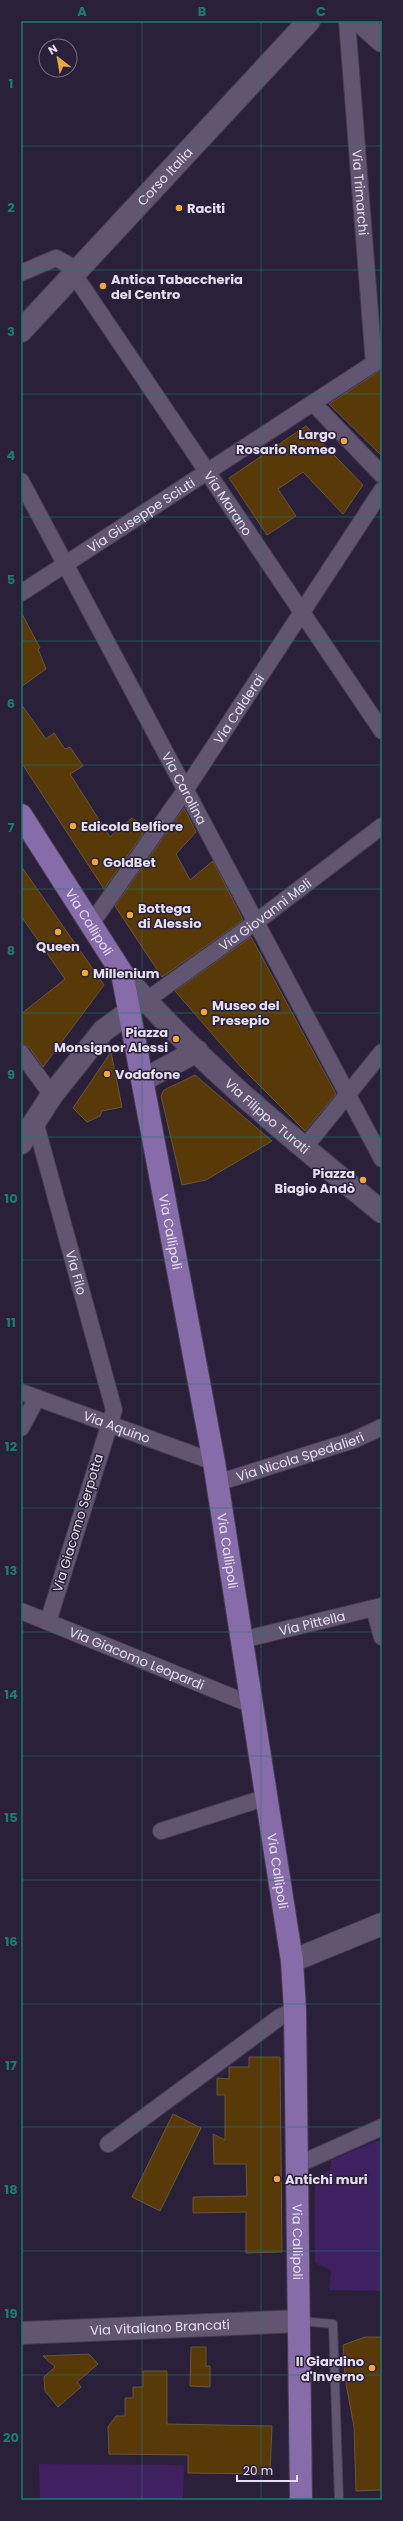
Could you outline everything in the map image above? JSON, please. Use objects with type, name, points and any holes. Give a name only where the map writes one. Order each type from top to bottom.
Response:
[{"type":"main road","name":"Via Callipoli","points":[[21,815],[122,973],[137,1007],[143,1080],[214,1462],[292,1961],[295,2010],[301,2500]]},
{"type":"street","name":"Corso Italia","points":[[21,332],[309,21]]},
{"type":"street","name":"Via Trimarchi","points":[[347,21],[378,361]]},
{"type":"street","points":[[360,21],[382,41]]},
{"type":"street","name":"Via Marano","points":[[21,273],[56,258],[67,264],[73,276],[382,731]]},
{"type":"street","name":"Via Giuseppe Sciuti","points":[[21,593],[208,473],[378,361]]},
{"type":"street","points":[[313,403],[382,475]]},
{"type":"street","name":"Via Carolina","points":[[21,481],[382,1159]]},
{"type":"street","name":"Via Calderai","points":[[91,924],[186,789],[382,490]]},
{"type":"street","name":"Via Giovanni Meli","points":[[137,1007],[256,922],[382,826]]},
{"type":"street","points":[[21,1143],[52,1095],[103,1031],[137,1007]]},
{"type":"street","name":"Via Filippo Turati","points":[[137,1007],[204,1057],[304,1148],[382,1212]]},
{"type":"street","points":[[304,1148],[349,1095],[382,1052]]},
{"type":"street","points":[[21,1053],[52,1095]]},
{"type":"street","points":[[143,1080],[204,1057]]},
{"type":"street","name":"Via Filo","points":[[35,1121],[114,1410],[108,1424]]},
{"type":"street","name":"Via Aquino","points":[[21,1392],[214,1462]]},
{"type":"street","points":[[21,1428],[37,1398]]},
{"type":"street","name":"Via Giacomo Serpotta","points":[[48,1622],[108,1424]]},
{"type":"street","name":"Via Nicola Spedalieri","points":[[217,1484],[354,1440],[382,1427]]},
{"type":"street","points":[[378,1607],[382,1637]]},
{"type":"street","name":"Via Pittella","points":[[242,1640],[378,1607]]},
{"type":"street","name":"Via Giacomo Leopardi","points":[[21,1611],[252,1705]]},
{"type":"street","points":[[161,1831],[267,1797]]},
{"type":"street","points":[[292,1961],[382,1924]]},
{"type":"street","points":[[108,2144],[280,2017],[295,2010]]},
{"type":"street","points":[[297,2165],[382,2127]]},
{"type":"street","name":"Via Vitaliano Brancati","points":[[21,2332],[300,2321]]},
{"type":"lane","points":[[300,2321],[333,2324],[339,2500]]},
{"type":"shaded area","points":[[382,2139],[382,2291],[329,2290],[331,2270],[315,2263],[315,2182],[330,2169],[331,2160]]},
{"type":"shaded area","points":[[39,2464],[184,2465],[183,2500],[40,2500]]},
{"type":"building","points":[[382,369],[382,456],[329,404]]},
{"type":"building","points":[[306,426],[363,485],[343,514],[303,472],[278,489],[296,516],[267,535],[229,478]]},
{"type":"building","points":[[21,612],[40,648],[38,649],[46,669],[21,687]]},
{"type":"building","points":[[21,704],[46,739],[54,733],[65,749],[70,747],[83,766],[70,774],[110,837],[132,818],[147,828],[104,889],[21,762]]},
{"type":"building","points":[[184,808],[196,832],[176,854],[190,880],[213,861],[243,920],[162,977],[115,906]]},
{"type":"building","points":[[21,866],[104,985],[43,1067],[29,1047],[21,1044],[21,1014],[65,979],[21,916]]},
{"type":"building","points":[[251,937],[336,1094],[305,1131],[240,1066],[175,991]]},
{"type":"building","points":[[111,1052],[122,1107],[102,1111],[100,1116],[87,1122],[73,1108]]},
{"type":"building","points":[[195,1075],[272,1141],[206,1180],[182,1185],[161,1096],[164,1090]]},
{"type":"building","points":[[249,2057],[280,2057],[282,2252],[246,2253],[246,2212],[193,2213],[193,2197],[247,2196],[246,2164],[214,2164],[213,2134],[225,2140],[225,2095],[217,2095],[217,2078],[229,2079],[229,2067],[249,2067]]},
{"type":"building","points":[[173,2114],[201,2128],[160,2211],[132,2197]]},
{"type":"building","points":[[365,2337],[382,2337],[382,2490],[356,2491],[354,2427],[345,2378],[343,2345]]},
{"type":"building","points":[[191,2347],[206,2347],[206,2366],[210,2366],[210,2387],[190,2386]]},
{"type":"building","points":[[89,2354],[98,2364],[77,2382],[81,2387],[58,2407],[45,2391],[44,2377],[55,2367],[43,2356]]},
{"type":"building","points":[[143,2371],[167,2371],[167,2424],[272,2426],[270,2474],[188,2473],[188,2455],[109,2454],[108,2427],[116,2416],[125,2416],[125,2398],[133,2398],[133,2387],[143,2387]]},
{"type":"place","name":"Raciti","points":[[179,208]]},
{"type":"place","name":"Antica Tabaccheria del Centro","points":[[103,286]]},
{"type":"place","name":"Largo Rosario Romeo","points":[[344,441]]},
{"type":"place","name":"Edicola Belfiore","points":[[73,826]]},
{"type":"place","name":"GoldBet","points":[[95,862]]},
{"type":"place","name":"Bottega di Alessio","points":[[130,915]]},
{"type":"place","name":"Queen","points":[[58,932]]},
{"type":"place","name":"Millenium","points":[[85,973]]},
{"type":"place","name":"Museo del Presepio","points":[[204,1012]]},
{"type":"place","name":"Piazza Monsignor Alessi","points":[[176,1039]]},
{"type":"place","name":"Vodafone","points":[[107,1074]]},
{"type":"place","name":"Piazza Biagio Andò","points":[[363,1180]]},
{"type":"place","name":"Antichi muri","points":[[277,2179]]},
{"type":"place","name":"Il Giardino d'Inverno","points":[[372,2368]]}]
